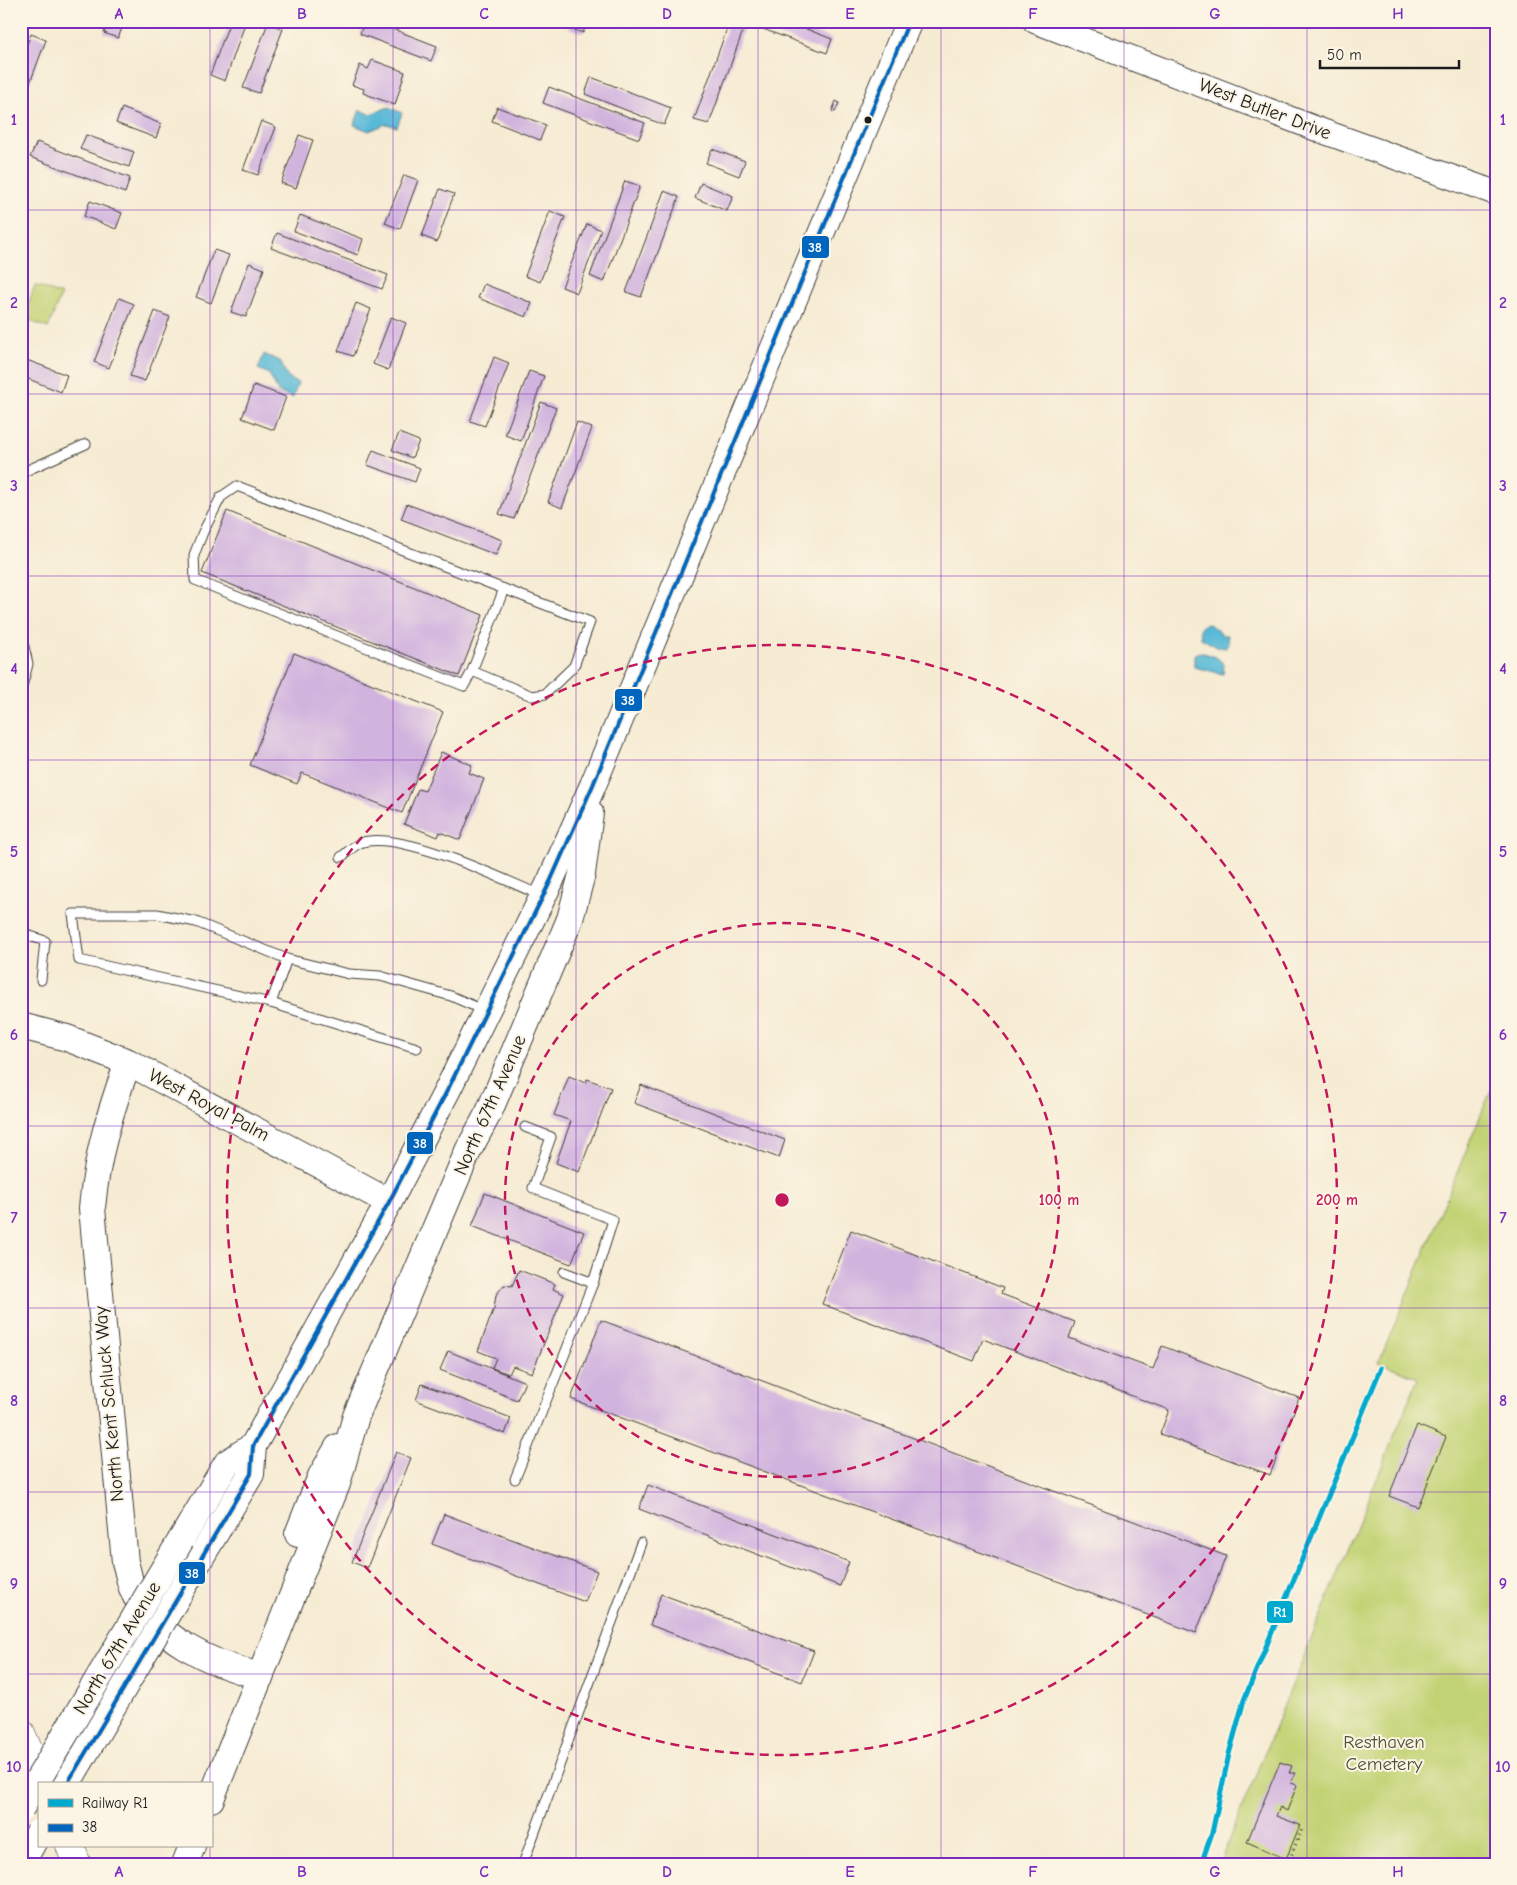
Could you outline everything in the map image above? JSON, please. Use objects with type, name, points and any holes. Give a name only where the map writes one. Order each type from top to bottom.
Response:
[{"type":"highway","points":[[21,1733],[42,1782]]},
{"type":"highway","points":[[21,1844],[30,1864]]},
{"type":"highway","points":[[71,1848],[78,1864]]},
{"type":"highway","points":[[21,1851],[23,1864]]},
{"type":"main road","name":"North 67th Avenue","points":[[67,1782],[251,1474],[254,1446],[389,1202],[543,896],[593,785],[909,21]]},
{"type":"main road","name":"North 67th Avenue","points":[[212,1797],[337,1484],[356,1416],[468,1151],[489,1112],[570,919],[582,874],[593,785]]},
{"type":"main road","name":"West Royal Palm","points":[[21,1026],[68,1038],[128,1062],[389,1202]]},
{"type":"main road","name":"North Kent Schluck Way","points":[[128,1062],[105,1127],[97,1165],[92,1208],[125,1562],[132,1589],[146,1611],[161,1628],[210,1659],[240,1671],[261,1676]]},
{"type":"main road","name":"North 67th Avenue","points":[[21,1808],[227,1463],[254,1446]]},
{"type":"main road","points":[[23,1864],[38,1834]]},
{"type":"main road","points":[[185,1864],[191,1848]]},
{"type":"street","name":"West Butler Drive","points":[[1035,21],[1322,131],[1496,193]]},
{"type":"lane","points":[[21,473],[86,444]]},
{"type":"lane","points":[[472,671],[532,696],[545,694],[574,666],[590,622],[237,486],[221,496],[194,555],[195,580],[464,686],[472,671],[504,589]]},
{"type":"lane","points":[[21,633],[28,664],[21,690]]},
{"type":"lane","points":[[341,857],[360,843],[390,842],[456,858],[543,896]]},
{"type":"lane","points":[[418,1048],[272,1003],[79,960],[73,914],[157,914],[196,922],[287,958],[349,974],[380,976],[450,996],[486,1011]]},
{"type":"lane","points":[[21,933],[45,941],[41,980]]},
{"type":"lane","points":[[272,1003],[287,958]]},
{"type":"lane","points":[[515,1479],[593,1283],[613,1220],[533,1188],[551,1137],[525,1127]]},
{"type":"lane","points":[[564,1272],[593,1283]]},
{"type":"lane","points":[[524,1864],[641,1543]]},
{"type":"path","points":[[1293,1864],[1291,1856],[1302,1829]]},
{"type":"green space","points":[[35,285],[61,295],[48,328],[23,318]]},
{"type":"green space","name":"Resthaven Cemetery","points":[[1496,1078],[1496,1864],[1219,1864],[1418,1378],[1379,1362]]},
{"type":"water","points":[[389,107],[402,113],[397,127],[386,124],[369,131],[354,125],[360,110],[370,114]]},
{"type":"water","points":[[264,354],[280,361],[288,378],[298,383],[293,398],[278,392],[269,374],[258,369]]},
{"type":"water","points":[[1209,624],[1223,635],[1228,635],[1229,645],[1226,648],[1217,647],[1201,638],[1200,628],[1203,625]]},
{"type":"water","points":[[1200,652],[1216,657],[1224,664],[1223,674],[1194,667],[1194,655]]},
{"type":"building","points":[[108,21],[125,21],[118,38],[104,33]]},
{"type":"building","points":[[230,21],[246,21],[225,81],[210,75]]},
{"type":"building","points":[[364,21],[372,21],[437,46],[431,61],[360,34]]},
{"type":"building","points":[[571,21],[588,21],[583,33],[569,28]]},
{"type":"building","points":[[748,21],[786,21],[832,39],[827,53],[747,23]]},
{"type":"building","points":[[268,23],[283,29],[259,93],[243,88]]},
{"type":"building","points":[[729,23],[744,28],[709,124],[694,120]]},
{"type":"building","points":[[31,34],[46,40],[28,88],[21,85],[21,60]]},
{"type":"building","points":[[372,60],[405,72],[395,105],[363,93],[364,89],[352,85],[360,65],[368,69]]},
{"type":"building","points":[[591,77],[671,108],[664,125],[585,94]]},
{"type":"building","points":[[549,87],[645,123],[639,139],[543,103]]},
{"type":"building","points":[[836,101],[839,103],[835,112],[832,111]]},
{"type":"building","points":[[497,107],[546,125],[540,140],[492,121]]},
{"type":"building","points":[[122,108],[161,124],[156,138],[116,123]]},
{"type":"building","points":[[261,121],[276,127],[258,175],[243,170]]},
{"type":"building","points":[[86,135],[134,152],[129,167],[80,149]]},
{"type":"building","points":[[299,135],[313,140],[296,188],[281,183]]},
{"type":"building","points":[[37,142],[130,178],[125,193],[30,157]]},
{"type":"building","points":[[712,149],[745,161],[739,176],[706,163]]},
{"type":"building","points":[[404,175],[418,180],[400,229],[385,223]]},
{"type":"building","points":[[625,181],[640,186],[604,282],[590,276]]},
{"type":"building","points":[[701,183],[733,196],[727,211],[695,198]]},
{"type":"building","points":[[440,189],[454,194],[437,242],[422,236]]},
{"type":"building","points":[[664,191],[679,197],[641,297],[626,292]]},
{"type":"building","points":[[90,201],[122,213],[116,229],[84,216]]},
{"type":"building","points":[[550,211],[565,217],[540,282],[525,276]]},
{"type":"building","points":[[300,215],[363,239],[358,255],[294,231]]},
{"type":"building","points":[[587,224],[601,230],[577,293],[562,287]]},
{"type":"building","points":[[277,233],[388,275],[382,289],[271,248]]},
{"type":"building","points":[[214,250],[229,255],[211,303],[196,297]]},
{"type":"building","points":[[21,261],[27,263],[21,278]]},
{"type":"building","points":[[249,263],[264,269],[246,317],[231,312]]},
{"type":"building","points":[[484,284],[532,303],[526,317],[478,298]]},
{"type":"building","points":[[119,298],[134,304],[109,368],[94,362]]},
{"type":"building","points":[[356,303],[371,309],[353,356],[338,351]]},
{"type":"building","points":[[155,311],[170,317],[145,381],[130,376]]},
{"type":"building","points":[[391,317],[406,323],[388,370],[373,364]]},
{"type":"building","points":[[494,357],[509,363],[485,426],[470,421]]},
{"type":"building","points":[[21,358],[67,375],[61,392],[21,376]]},
{"type":"building","points":[[529,371],[544,376],[521,441],[505,435]]},
{"type":"building","points":[[254,385],[286,397],[274,430],[242,418]]},
{"type":"building","points":[[541,402],[556,408],[514,519],[499,514]]},
{"type":"building","points":[[577,422],[592,428],[562,508],[548,502]]},
{"type":"building","points":[[399,433],[419,441],[412,458],[392,450]]},
{"type":"building","points":[[373,450],[420,468],[415,482],[367,465]]},
{"type":"building","points":[[407,504],[502,540],[496,555],[401,519]]},
{"type":"building","points":[[227,511],[483,615],[459,676],[202,573]]},
{"type":"building","points":[[294,653],[443,712],[402,813],[302,773],[297,784],[250,765]]},
{"type":"building","points":[[441,752],[472,765],[469,773],[484,779],[460,840],[440,832],[438,837],[404,824],[418,789],[425,791]]},
{"type":"building","points":[[569,1076],[586,1083],[587,1079],[611,1088],[579,1172],[556,1163],[571,1121],[554,1115]]},
{"type":"building","points":[[641,1085],[785,1140],[779,1158],[634,1103]]},
{"type":"building","points":[[485,1193],[584,1232],[571,1264],[472,1226]]},
{"type":"building","points":[[851,1230],[1003,1288],[1001,1294],[1075,1322],[1069,1338],[1153,1369],[1162,1346],[1299,1398],[1270,1475],[1160,1434],[1169,1410],[983,1339],[974,1361],[822,1304]]},
{"type":"building","points":[[519,1270],[555,1284],[553,1289],[564,1294],[532,1373],[513,1366],[509,1374],[492,1368],[496,1358],[478,1351],[494,1308],[496,1295],[504,1285],[512,1286]]},
{"type":"building","points":[[601,1320],[1226,1556],[1196,1633],[571,1399]]},
{"type":"building","points":[[448,1351],[525,1382],[517,1400],[440,1370]]},
{"type":"building","points":[[422,1384],[511,1418],[505,1434],[416,1400]]},
{"type":"building","points":[[1417,1425],[1446,1437],[1418,1507],[1389,1496]]},
{"type":"building","points":[[396,1452],[411,1458],[367,1568],[352,1562]]},
{"type":"building","points":[[648,1485],[849,1562],[840,1586],[639,1509]]},
{"type":"building","points":[[444,1514],[597,1571],[585,1602],[432,1544]]},
{"type":"building","points":[[661,1594],[814,1651],[802,1682],[650,1625]]},
{"type":"building","points":[[1280,1762],[1292,1766],[1289,1773],[1295,1773],[1291,1783],[1297,1785],[1287,1811],[1280,1807],[1276,1816],[1300,1825],[1286,1859],[1247,1842]]},
{"type":"rail line","name":"R1","points":[[1201,1864],[1212,1833],[1229,1754],[1244,1700],[1381,1368]]},
{"type":"transit line","name":"38","points":[[68,1782],[251,1474],[253,1446],[389,1202],[447,1091],[550,882],[593,785],[909,21]]}]
